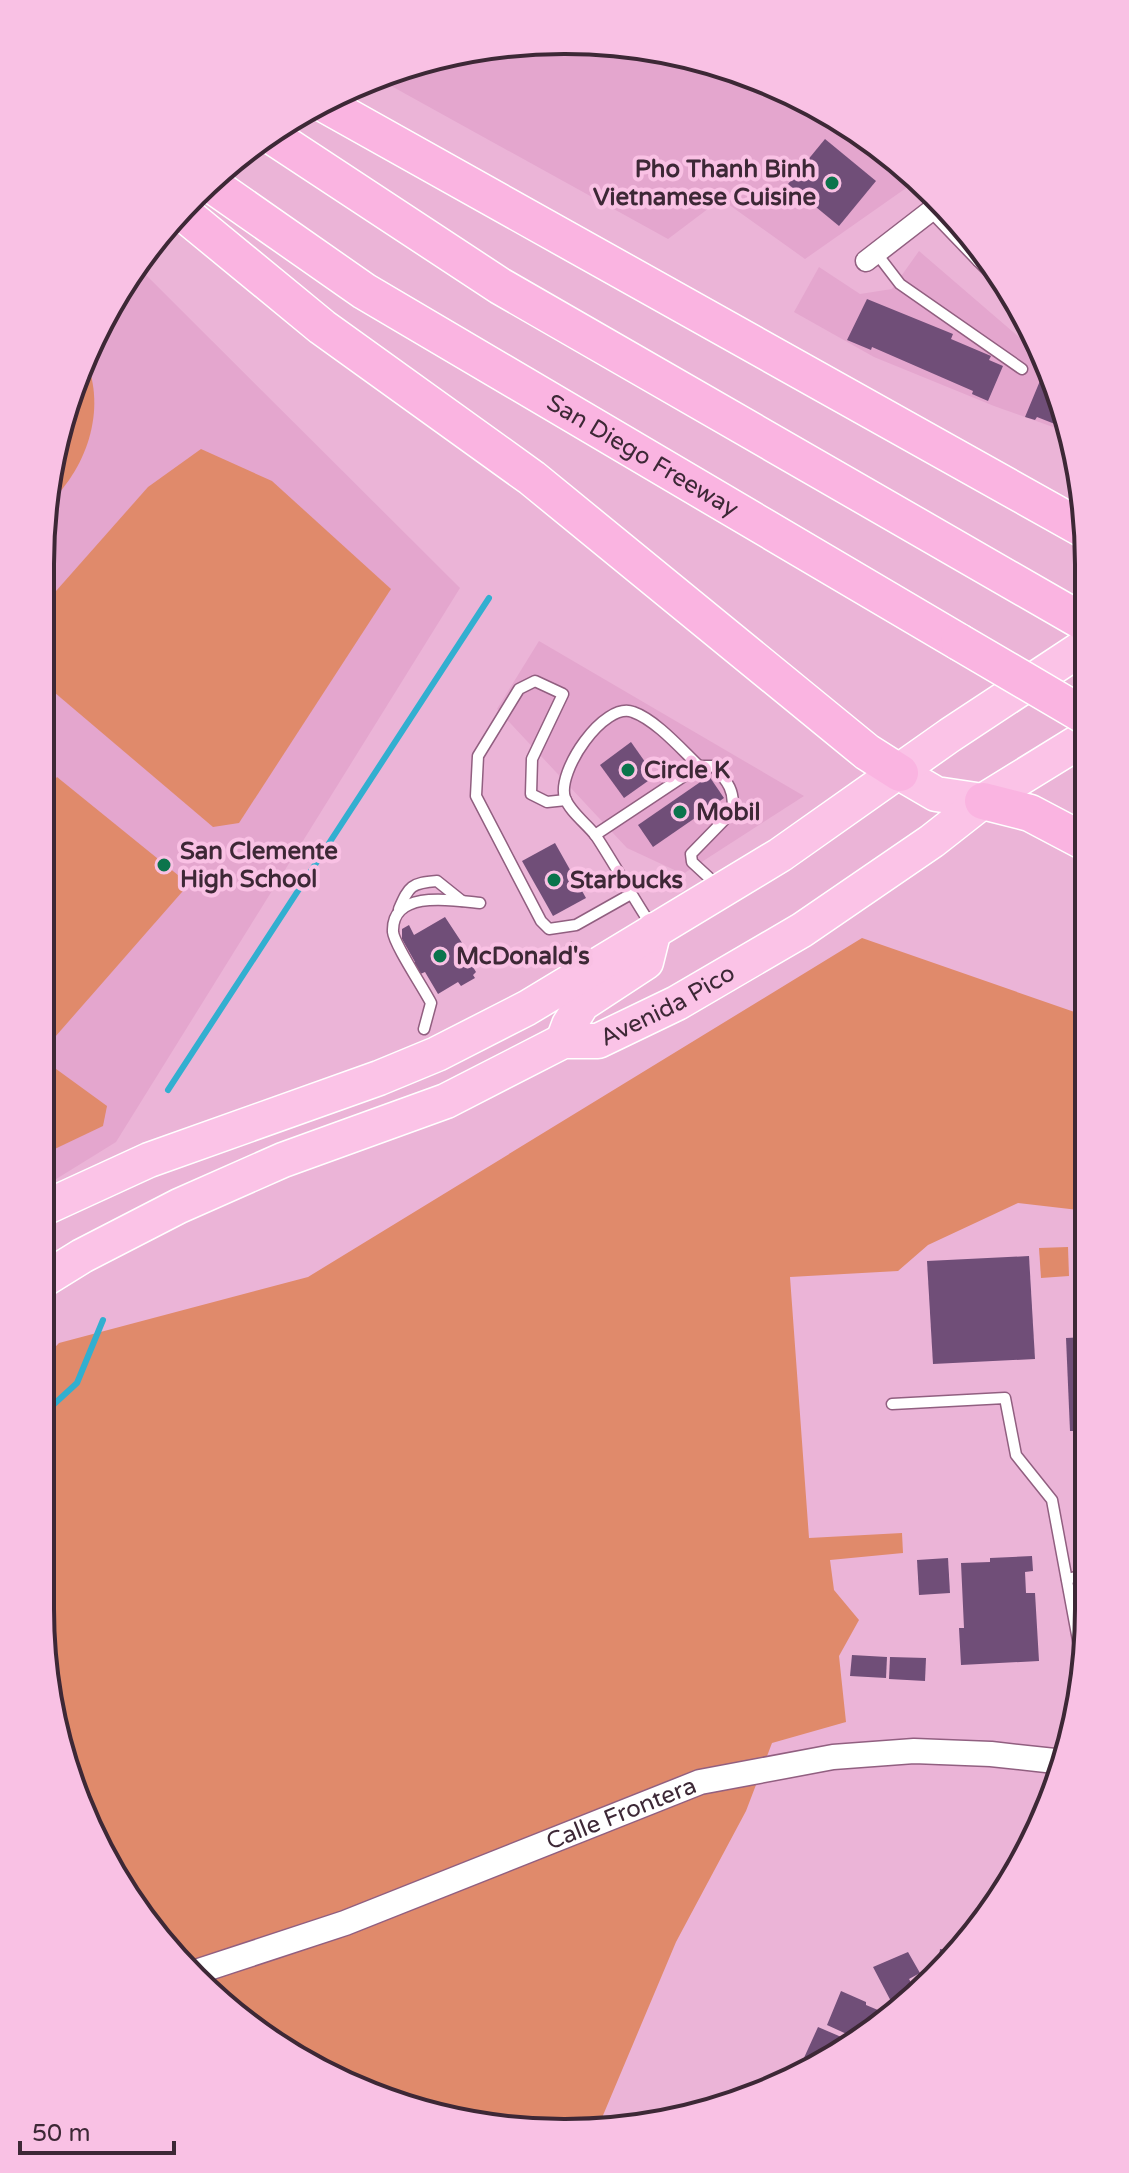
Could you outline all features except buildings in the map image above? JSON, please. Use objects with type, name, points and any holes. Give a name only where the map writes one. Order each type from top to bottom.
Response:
[{"type":"highway","points":[[334,109],[1073,523]]},
{"type":"highway","points":[[280,141],[500,286],[1075,617]]},
{"type":"highway","name":"San Diego Freeway","points":[[219,190],[364,291],[1075,710]]},
{"type":"highway","points":[[190,218],[322,327],[532,478],[867,752],[936,794],[983,801],[1030,813],[1075,837]]},
{"type":"highway","points":[[54,1204],[149,1160],[367,1083],[437,1054],[527,1008],[780,855],[950,735],[1075,653]]},
{"type":"highway","name":"Avenida Pico","points":[[54,1273],[179,1206],[270,1165],[446,1101],[563,1041],[598,1041],[677,1003],[802,930],[932,841],[983,801],[1075,744]]},
{"type":"highway","points":[[563,1041],[582,1004],[646,962],[654,930]]},
{"type":"highway","points":[[446,1101],[450,1083],[469,1061],[510,1043],[522,1034],[527,1008]]},
{"type":"street","points":[[872,258],[932,211]]},
{"type":"street","name":"Calle Frontera","points":[[204,1969],[345,1923],[700,1782],[833,1757],[914,1751],[1052,1761]]},
{"type":"lane","points":[[872,258],[900,284],[1022,369]]},
{"type":"lane","points":[[566,800],[547,802],[531,794],[532,759],[563,694],[535,681],[519,689],[478,756],[476,796],[541,921],[549,929],[576,925],[631,894]]},
{"type":"lane","points":[[654,930],[595,835],[566,800],[562,783],[574,755],[591,733],[622,712],[632,711],[660,729],[699,766]]},
{"type":"lane","points":[[595,835],[699,766],[713,766],[726,779],[733,795],[731,813],[691,854],[692,862],[722,889]]},
{"type":"lane","points":[[424,1029],[431,1003],[393,934],[396,915],[408,890],[419,882],[437,881],[462,901]]},
{"type":"lane","points":[[396,915],[406,905],[415,902],[480,903]]},
{"type":"lane","points":[[892,1404],[1005,1398],[1016,1455],[1052,1500],[1075,1614]]},
{"type":"lane","points":[[1067,1579],[1075,1577]]},
{"type":"path","points":[[559,957],[561,950],[578,940],[580,933],[576,925]]},
{"type":"shaded area","points":[[531,55],[598,55],[664,64],[729,81],[820,122],[875,159],[907,187],[805,259],[721,199],[668,239],[390,85],[432,71]]},
{"type":"shaded area","points":[[919,251],[1022,340],[1057,428],[874,357],[794,312],[819,267],[860,294],[892,289]]},
{"type":"shaded area","name":"San Clemente High School","points":[[145,274],[460,588],[116,1142],[54,1180],[55,531],[64,465],[81,400],[122,309]]},
{"type":"shaded area","points":[[91,375],[93,419],[82,458],[59,492],[71,432]]},
{"type":"shaded area","points":[[201,449],[272,481],[391,589],[239,823],[213,827],[54,692],[54,593],[148,487]]},
{"type":"shaded area","points":[[539,641],[804,796],[683,874],[627,848],[497,709]]},
{"type":"shaded area","points":[[57,777],[189,884],[54,1038],[54,780]]},
{"type":"shaded area","points":[[862,938],[1075,1012],[1075,1210],[1018,1203],[928,1245],[898,1271],[790,1277],[809,1538],[902,1533],[903,1553],[830,1560],[834,1590],[859,1620],[839,1656],[846,1722],[772,1743],[746,1811],[676,1942],[602,2118],[498,2115],[432,2102],[369,2080],[309,2051],[281,2033],[228,1992],[159,1919],[122,1864],[81,1773],[64,1708],[55,1642],[54,1348],[59,1343],[308,1277]]},
{"type":"shaded area","points":[[54,1067],[107,1106],[103,1126],[54,1149]]},
{"type":"shaded area","points":[[1068,1247],[1069,1276],[1041,1278],[1039,1248]]},
{"type":"waterway","points":[[168,1090],[489,598]]},
{"type":"waterway","points":[[54,1404],[77,1383],[103,1320]]},
{"type":"place","name":"Pho Thanh Binh Vietnamese Cuisine","points":[[832,183]]},
{"type":"place","name":"Circle K","points":[[628,770]]},
{"type":"place","name":"Mobil","points":[[680,812]]},
{"type":"place","name":"San Clemente High School","points":[[164,865]]},
{"type":"place","name":"Starbucks","points":[[554,880]]},
{"type":"place","name":"McDonald's","points":[[440,956]]}]
